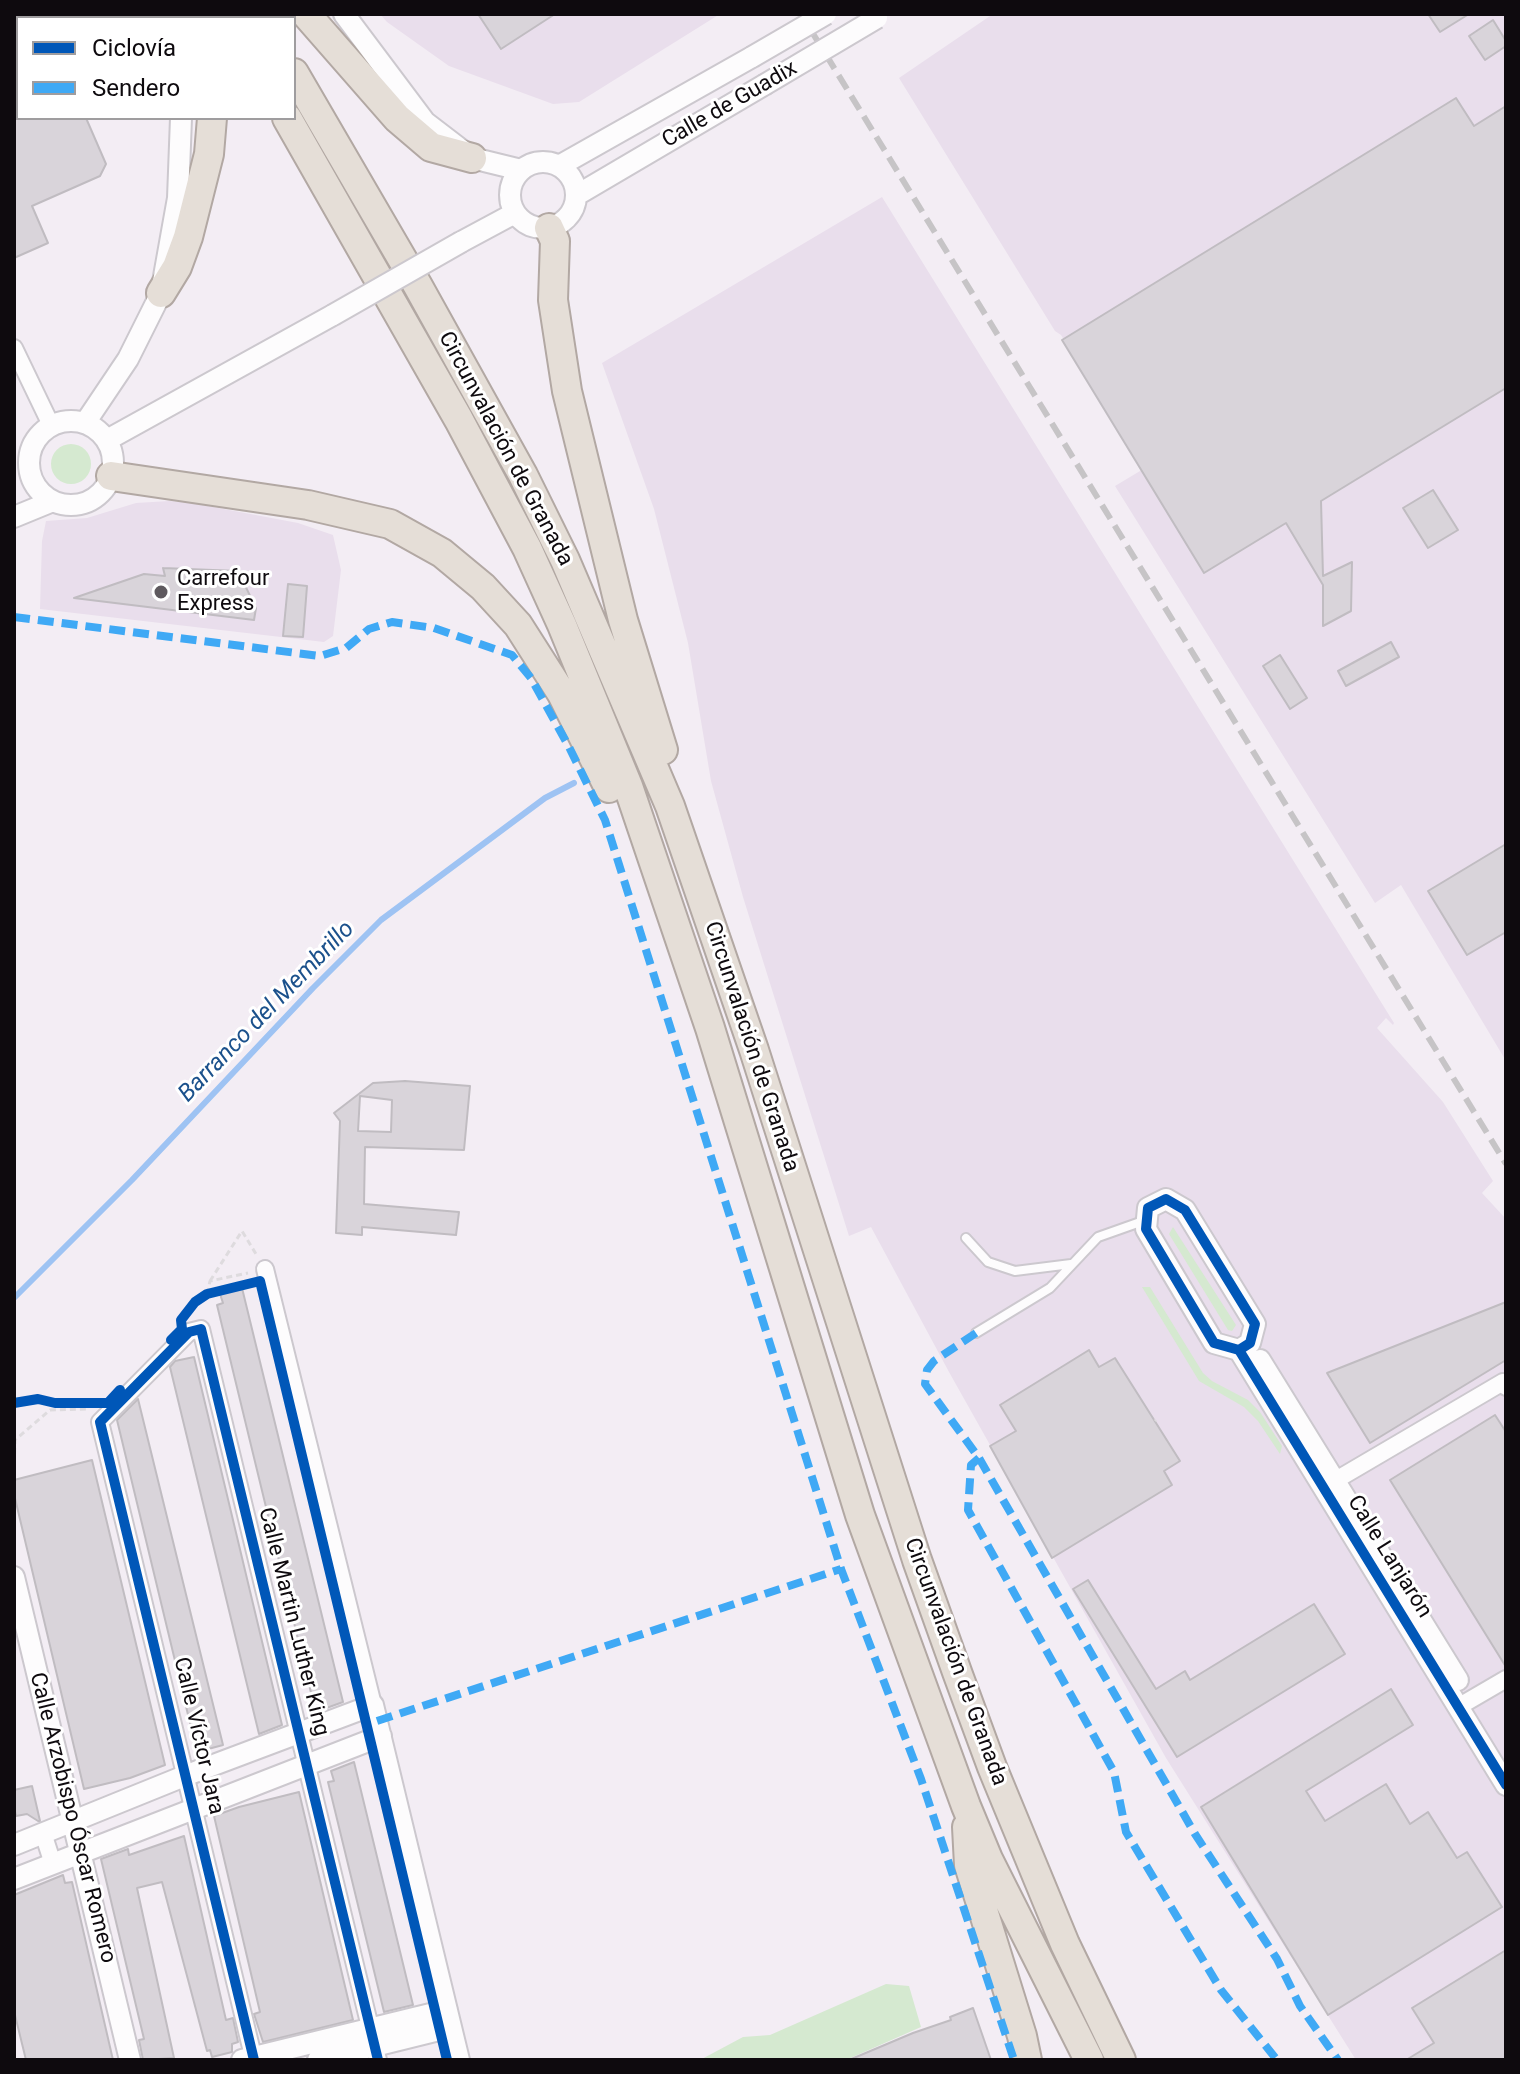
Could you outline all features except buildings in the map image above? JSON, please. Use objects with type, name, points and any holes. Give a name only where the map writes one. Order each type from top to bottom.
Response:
[{"type":"highway","points":[[306,14],[397,118],[431,147],[472,158]]},
{"type":"highway","name":"Circunvalación de Granada","points":[[296,76],[523,475],[565,560],[670,806],[754,1050],[917,1560],[992,1767],[1065,1944],[1121,2060]]},
{"type":"highway","points":[[161,293],[177,267],[188,237],[209,154],[212,120]]},
{"type":"highway","name":"Circunvalación de Granada","points":[[288,120],[459,420],[557,612],[628,786],[710,1028],[860,1515],[966,1806],[1011,1907],[1089,2060]]},
{"type":"highway","points":[[549,228],[555,241],[553,300],[567,391],[623,620],[667,763],[670,806]]},
{"type":"highway","points":[[111,476],[308,505],[390,524],[442,553],[483,587],[518,625],[562,694],[594,755],[638,862],[680,985],[710,1028]]},
{"type":"highway","points":[[966,1806],[969,1865],[1027,2060]]},
{"type":"highway","points":[[1011,1907],[1016,1946],[1067,2060]]},
{"type":"highway","points":[[1065,1944],[1094,1973],[1141,2060]]},
{"type":"street","points":[[344,14],[425,122],[472,158],[521,170]]},
{"type":"street","name":"Calle de Guadix","points":[[559,166],[826,14]]},
{"type":"street","name":"Calle de Guadix","points":[[577,195],[880,16]]},
{"type":"street","points":[[85,423],[128,359],[161,293],[178,198],[181,120]]},
{"type":"street","points":[[539,162],[559,166],[568,174],[577,195],[572,213],[558,225],[549,228],[530,226],[515,213],[511,205],[511,186],[521,170],[539,162]]},
{"type":"street","points":[[107,440],[515,213]]},
{"type":"street","points":[[14,348],[51,425]]},
{"type":"street","points":[[14,477],[29,459],[33,444],[41,433],[62,421],[85,423],[107,440],[112,451],[111,476],[94,498],[74,505],[53,501],[34,484],[29,459]]},
{"type":"street","points":[[14,517],[53,501]]},
{"type":"street","name":"Calle Lanjarón","points":[[1244,1347],[1255,1324],[1185,1210],[1166,1199],[1148,1208],[1146,1229],[1214,1343],[1244,1347],[1336,1480],[1464,1704],[1506,1785]]},
{"type":"street","points":[[263,1275],[381,1736],[459,2060]]},
{"type":"street","name":"Calle Martin Luther King","points":[[101,1413],[189,1332],[201,1329],[374,2045]]},
{"type":"street","name":"Calle Lanjarón","points":[[1244,1347],[1464,1704],[1506,1759]]},
{"type":"street","name":"Calle Lanjarón","points":[[1336,1480],[1503,1382],[1506,1387]]},
{"type":"street","name":"Calle Víctor Jara","points":[[101,1413],[195,1808],[250,2059]]},
{"type":"street","name":"Calle Arzobispo Óscar Romero","points":[[14,1577],[130,2060]]},
{"type":"street","points":[[1464,1704],[1506,1679]]},
{"type":"street","points":[[14,1845],[72,1819],[373,1705]]},
{"type":"street","points":[[14,1879],[381,1736]]},
{"type":"street","points":[[43,1833],[53,1864]]},
{"type":"street","points":[[318,2060],[374,2045],[449,2018]]},
{"type":"street","points":[[250,2059],[374,2045]]},
{"type":"lane","points":[[976,1333],[1050,1288],[1098,1237],[1147,1220]]},
{"type":"lane","points":[[966,1238],[988,1262],[1015,1271],[1072,1264]]},
{"type":"path","points":[[207,1294],[210,1281],[242,1231],[263,1275]]},
{"type":"path","points":[[210,1281],[263,1275]]},
{"type":"path","points":[[195,1302],[207,1294],[263,1275]]},
{"type":"path","points":[[46,1401],[101,1413]]},
{"type":"path","points":[[14,1474],[15,1440],[50,1410],[101,1409],[101,1413]]},
{"type":"shaded area","points":[[380,14],[720,14],[579,102],[553,104],[449,66]]},
{"type":"shaded area","points":[[993,14],[1506,14],[1506,1061],[1401,885],[1375,903],[1115,486],[1145,468],[1061,335],[1055,331],[899,78]]},
{"type":"shaded area","points":[[882,197],[1394,1023],[1386,1018],[1377,1028],[1443,1102],[1493,1181],[1482,1193],[1506,1219],[1506,2060],[1356,2060],[1166,1758],[871,1227],[849,1236],[743,897],[711,781],[688,643],[654,509],[602,363]]},
{"type":"shaded area","points":[[170,501],[298,523],[333,535],[341,570],[333,636],[324,642],[40,609],[42,541],[46,521],[87,518],[136,503]]},
{"type":"green space","points":[[71,444],[85,450],[91,464],[85,478],[71,484],[57,478],[51,464],[57,450]]},
{"type":"green space","points":[[1173,1227],[1236,1325],[1232,1331],[1228,1330],[1169,1234]]},
{"type":"green space","points":[[1142,1287],[1150,1287],[1203,1373],[1248,1400],[1260,1412],[1282,1446],[1280,1454],[1258,1421],[1244,1407],[1199,1381]]},
{"type":"green space","points":[[886,1984],[909,1986],[921,2027],[846,2060],[700,2060],[743,2037],[770,2035]]},
{"type":"waterway","name":"Barranco del Membrillo","points":[[14,1298],[132,1180],[381,920],[545,798],[574,783]]},
{"type":"railway","points":[[801,14],[1506,1164]]},
{"type":"marked path","points":[[14,617],[320,656],[346,648],[369,629],[392,622],[434,628],[512,655],[531,678],[605,820],[841,1569],[921,1779],[1014,2060]]},
{"type":"marked path","points":[[976,1333],[934,1361],[927,1370],[925,1384],[979,1458],[1195,1834],[1277,1959],[1300,2006],[1338,2060]]},
{"type":"marked path","points":[[979,1458],[971,1465],[968,1510],[1114,1772],[1126,1832],[1221,1990],[1277,2060]]},
{"type":"marked path","points":[[377,1721],[841,1569]]},
{"type":"cycle path","points":[[1239,1350],[1250,1343],[1255,1324],[1185,1210],[1166,1199],[1148,1208],[1146,1229],[1214,1343],[1239,1350],[1506,1785]]},
{"type":"cycle path","points":[[171,1340],[182,1329],[181,1320],[195,1302],[207,1294],[260,1281],[447,2060]]},
{"type":"cycle path","points":[[254,2060],[100,1422],[189,1332],[201,1329],[378,2060]]},
{"type":"cycle path","points":[[14,1403],[38,1399],[55,1403],[108,1403],[120,1390]]},
{"type":"place","name":"Carrefour Express","points":[[161,592]]}]
